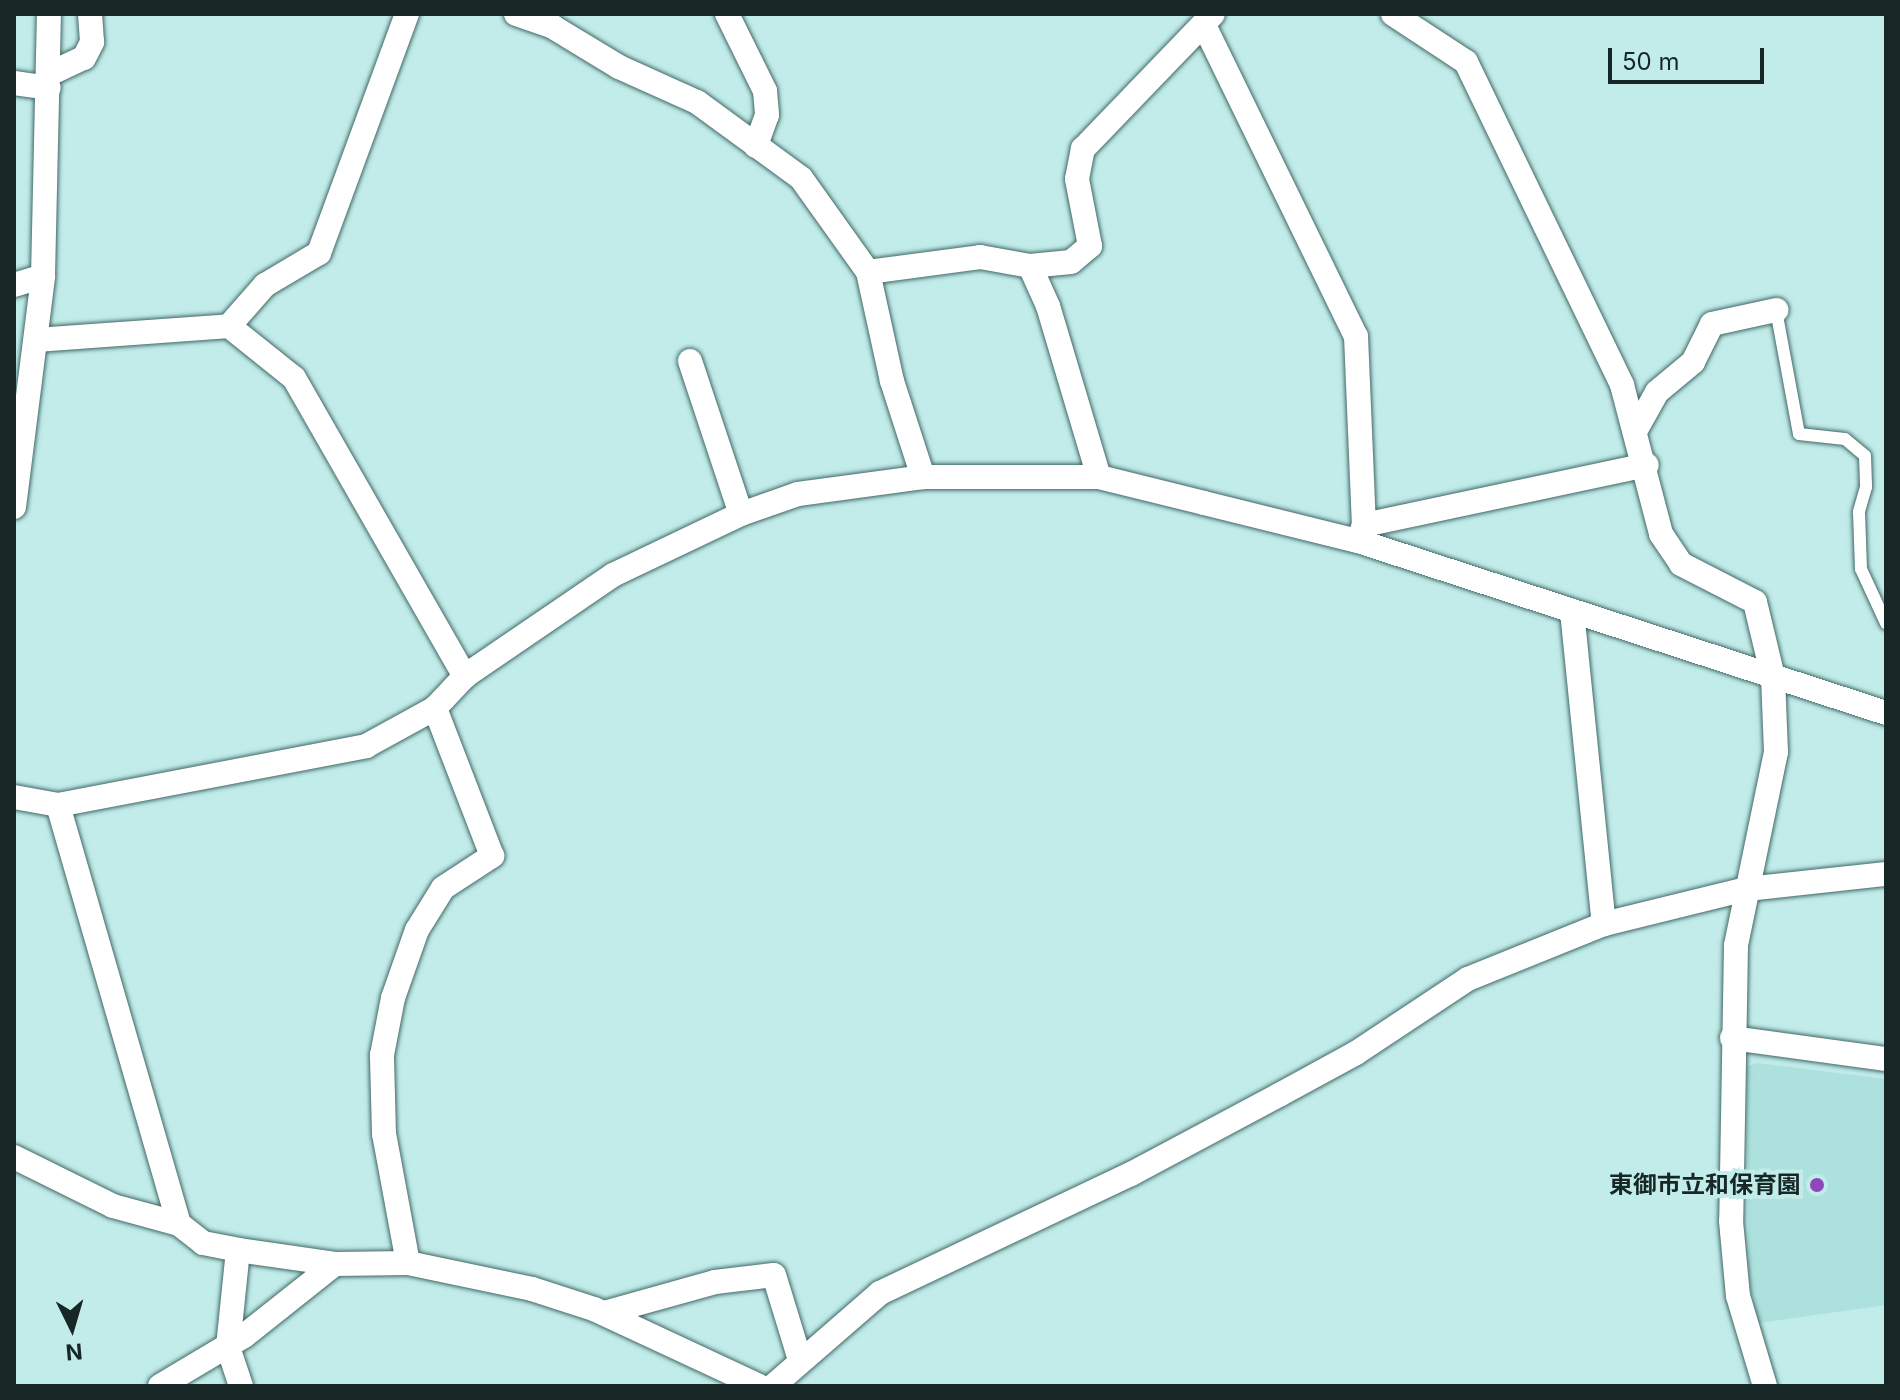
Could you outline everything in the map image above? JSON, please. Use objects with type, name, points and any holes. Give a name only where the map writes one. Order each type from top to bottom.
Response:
[{"type":"street","points":[[14,507],[43,276],[49,14]]},
{"type":"street","points":[[14,83],[49,81],[84,58],[92,42],[90,14]]},
{"type":"street","points":[[229,326],[265,285],[319,253],[361,150],[407,14]]},
{"type":"street","points":[[516,14],[556,20],[619,67],[697,102],[801,178],[868,272],[892,381],[923,477]]},
{"type":"street","points":[[727,14],[765,91],[767,115],[756,146]]},
{"type":"street","points":[[1393,14],[1466,62],[1622,385],[1647,465],[1661,534],[1681,564],[1755,602],[1773,677],[1776,752],[1765,825],[1747,889],[1736,946],[1731,1221],[1738,1296],[1765,1386]]},
{"type":"street","points":[[868,272],[980,257],[1030,266],[1071,262],[1090,246],[1077,179],[1083,149],[1122,112],[1136,88],[1208,20],[1356,336],[1361,533]]},
{"type":"street","points":[[1030,266],[1048,306],[1099,477]]},
{"type":"street","points":[[14,285],[43,276]]},
{"type":"street","points":[[1637,428],[1657,392],[1693,362],[1712,324],[1776,310]]},
{"type":"street","points":[[36,340],[229,326],[294,378],[465,676]]},
{"type":"street","points":[[690,361],[741,514]]},
{"type":"street","points":[[1361,533],[1647,465]]},
{"type":"street","points":[[14,797],[58,805],[366,746],[435,708],[465,676],[613,575],[741,514],[798,494],[923,477],[1099,477],[1361,533],[1572,611],[1886,713]]},
{"type":"street","points":[[1572,611],[1604,924]]},
{"type":"street","points":[[408,1263],[384,1134],[382,1055],[393,998],[417,930],[443,888],[492,856],[435,708]]},
{"type":"street","points":[[58,805],[179,1224]]},
{"type":"street","points":[[773,1386],[880,1293],[1131,1174],[1279,1095],[1356,1053],[1468,979],[1604,924],[1747,889],[1886,874]]},
{"type":"street","points":[[1732,1038],[1886,1059]]},
{"type":"street","points":[[14,1157],[113,1206],[179,1224],[203,1243],[335,1264],[408,1263],[532,1289],[604,1313],[759,1386]]},
{"type":"street","points":[[238,1250],[228,1347],[241,1386]]},
{"type":"street","points":[[160,1386],[228,1347],[335,1264]]},
{"type":"street","points":[[604,1313],[715,1282],[774,1275],[800,1360]]},
{"type":"lane","points":[[1776,310],[1799,434],[1845,439],[1865,456],[1866,487],[1859,512],[1861,569],[1886,623]]},
{"type":"shaded area","name":"東御市立和保育園","points":[[1757,1063],[1886,1079],[1886,1305],[1758,1323],[1749,1278],[1747,1067]]},
{"type":"place","name":"東御市立和保育園","points":[[1817,1185]]}]
